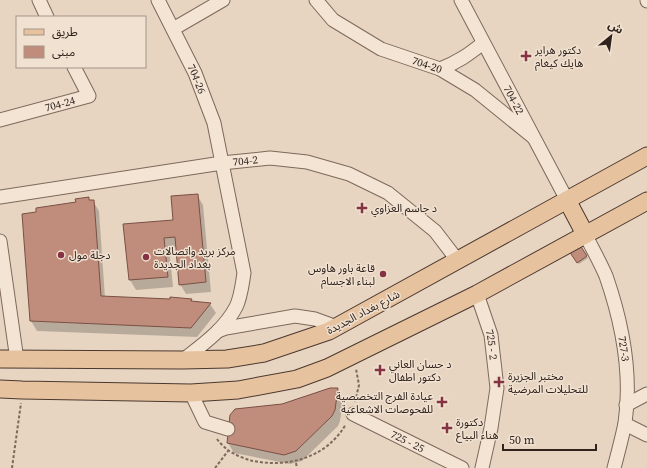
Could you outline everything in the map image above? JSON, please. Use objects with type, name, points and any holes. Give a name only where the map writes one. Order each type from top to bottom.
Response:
[{"type":"main road","name":"شارع بغداد الجديدة","points":[[0,359],[227,359],[264,353],[337,327],[647,156]]},
{"type":"main road","points":[[567,200],[585,234]]},
{"type":"main road","points":[[0,388],[22,390],[191,393],[238,390],[296,379],[327,368],[477,294],[647,201]]},
{"type":"street","points":[[39,0],[47,16]]},
{"type":"street","name":"704-26","points":[[158,0],[195,73],[214,123],[244,273],[242,291],[236,307],[218,331]]},
{"type":"street","points":[[173,29],[223,0]]},
{"type":"street","name":"704-20","points":[[316,0],[333,20],[381,49],[440,69],[475,90],[534,137]]},
{"type":"street","name":"704-22","points":[[461,0],[482,43],[567,200]]},
{"type":"street","points":[[440,69],[468,56],[482,43]]},
{"type":"street","name":"704-24","points":[[0,120],[89,96],[75,68]]},
{"type":"street","name":"704-2","points":[[0,197],[222,163],[270,158],[306,162],[349,174],[388,193],[435,231],[458,261]]},
{"type":"street","name":"727-3","points":[[585,234],[605,274],[619,317],[626,361],[625,424],[614,468]]},
{"type":"street","points":[[0,241],[17,360]]},
{"type":"street","name":"725 - 2","points":[[477,294],[491,335],[497,388],[491,428],[482,468]]},
{"type":"street","points":[[183,360],[218,331],[226,328],[295,316],[308,317],[337,327]]},
{"type":"street","points":[[191,393],[205,422],[228,429]]},
{"type":"street","points":[[626,405],[647,394]]},
{"type":"street","name":"725 - 25","points":[[353,414],[462,468]]},
{"type":"street","points":[[625,424],[647,435]]},
{"type":"path","points":[[205,422],[228,451],[245,459],[261,463],[296,463],[320,453],[339,436],[353,414],[359,385],[354,354]]},
{"type":"path","points":[[12,468],[22,390]]},
{"type":"path","points":[[215,468],[228,451]]},
{"type":"path","points":[[296,463],[297,468]]},
{"type":"building","name":"مركز بريد واتصالات بغداد الجديدة","points":[[198,194],[206,282],[179,285],[175,237],[164,238],[168,277],[129,280],[123,224],[173,220],[171,196]]},
{"type":"building","name":"دجلة مول","points":[[89,197],[89,200],[94,200],[101,296],[170,299],[170,297],[192,299],[191,301],[211,303],[191,328],[30,321],[22,214],[36,212],[36,208],[76,202],[75,199]]},
{"type":"building","points":[[580,245],[587,256],[577,263],[569,251]]},
{"type":"building","points":[[330,388],[338,388],[335,410],[332,416],[296,451],[284,455],[227,443],[230,415],[235,409],[282,404]]},
{"type":"place","name":"دكتور هراير هايك كيغام","points":[[526,56]]},
{"type":"place","name":"د جاسم العزاوي","points":[[362,208]]},
{"type":"place","name":"دجلة مول","points":[[61,255]]},
{"type":"place","name":"مركز بريد واتصالات بغداد الجديدة","points":[[146,257]]},
{"type":"place","name":"قاعة باور هاوس لبناء الاجسام","points":[[383,274]]},
{"type":"place","name":"د حسان العاني دكتور اطفال","points":[[380,370]]},
{"type":"place","name":"مختبر الجزيرة للتحليلات المرضية","points":[[499,382]]},
{"type":"place","name":"عيادة الفرج التخصصية للفحوصات الاشعاعية","points":[[442,402]]},
{"type":"place","name":"دكتورة هناء البياع","points":[[447,428]]}]
